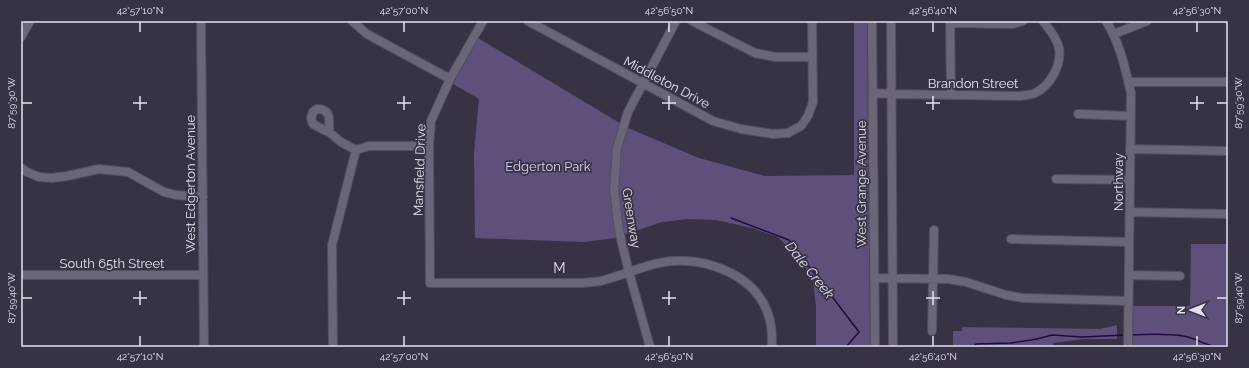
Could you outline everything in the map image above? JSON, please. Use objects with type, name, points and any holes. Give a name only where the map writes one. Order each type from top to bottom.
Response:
[{"type":"street","points":[[21,37],[30,21]]},
{"type":"street","name":"West Edgerton Avenue","points":[[201,21],[204,347]]},
{"type":"street","points":[[352,21],[367,34],[450,80]]},
{"type":"street","name":"Mansfield Drive","points":[[483,21],[450,80],[431,121],[429,146],[430,283],[583,283],[601,281],[629,272]]},
{"type":"street","name":"Middleton Drive","points":[[528,21],[713,121],[741,129],[773,134],[788,133],[802,126],[808,116],[813,102],[812,57]]},
{"type":"street","name":"Greenway","points":[[650,347],[619,231],[614,190],[617,148],[628,112],[677,21]]},
{"type":"street","points":[[692,21],[755,53],[775,57],[812,57],[812,21]]},
{"type":"street","name":"West Grange Avenue","points":[[872,21],[875,347]]},
{"type":"street","points":[[891,21],[893,347]]},
{"type":"street","points":[[951,94],[950,22],[1013,24],[1023,21]]},
{"type":"street","name":"Brandon Street","points":[[873,93],[1020,96],[1035,93],[1046,86],[1054,74],[1058,61],[1059,48],[1053,34],[1043,21]]},
{"type":"street","name":"Northway","points":[[1106,21],[1114,34],[1123,58],[1131,93],[1128,345]]},
{"type":"street","points":[[1114,34],[1147,21]]},
{"type":"street","points":[[1128,82],[1228,82]]},
{"type":"street","points":[[1078,114],[1131,116]]},
{"type":"street","points":[[329,132],[341,142],[356,150],[369,146],[429,146]]},
{"type":"street","points":[[1130,149],[1228,151]]},
{"type":"street","points":[[333,347],[332,245],[356,150]]},
{"type":"street","points":[[21,168],[39,177],[52,178],[99,169],[128,172],[164,192],[176,196],[202,197]]},
{"type":"street","points":[[1056,178],[1130,180]]},
{"type":"street","points":[[1130,212],[1228,214]]},
{"type":"street","points":[[932,331],[934,230]]},
{"type":"street","points":[[1011,239],[1129,242]]},
{"type":"street","points":[[629,272],[659,262],[673,260],[693,260],[726,270],[738,277],[760,298],[767,311],[771,324],[772,347]]},
{"type":"street","name":"South 65th Street","points":[[21,274],[203,276]]},
{"type":"street","points":[[1129,275],[1180,276]]},
{"type":"street","points":[[874,278],[948,279],[966,282],[1006,295],[1023,298],[1128,301]]},
{"type":"green space","name":"Edgerton Park","points":[[854,21],[867,21],[870,347],[816,347],[816,306],[813,282],[803,264],[778,237],[752,228],[716,220],[688,219],[662,222],[614,238],[585,242],[475,238],[474,153],[479,99],[453,84],[478,38],[628,128],[699,158],[765,176],[854,175]]},
{"type":"green space","points":[[1191,244],[1228,244],[1228,347],[1133,347],[1133,306],[1190,306]]},
{"type":"green space","points":[[1117,325],[1117,339],[1083,339],[1053,343],[1053,347],[953,347],[953,331],[962,331],[962,327],[1100,329]]},
{"type":"waterway","name":"Dale Creek","points":[[731,218],[789,240],[859,332],[846,347]]},
{"type":"waterway","name":"Dale Creek","points":[[973,347],[976,344],[1011,343],[1052,335],[1082,337],[1125,335]]},
{"type":"waterway","name":"Dale Creek","points":[[1130,335],[1177,335],[1189,337],[1205,344],[1216,346],[1228,345]]},
{"type":"district","name":"M","points":[[560,268]]}]
